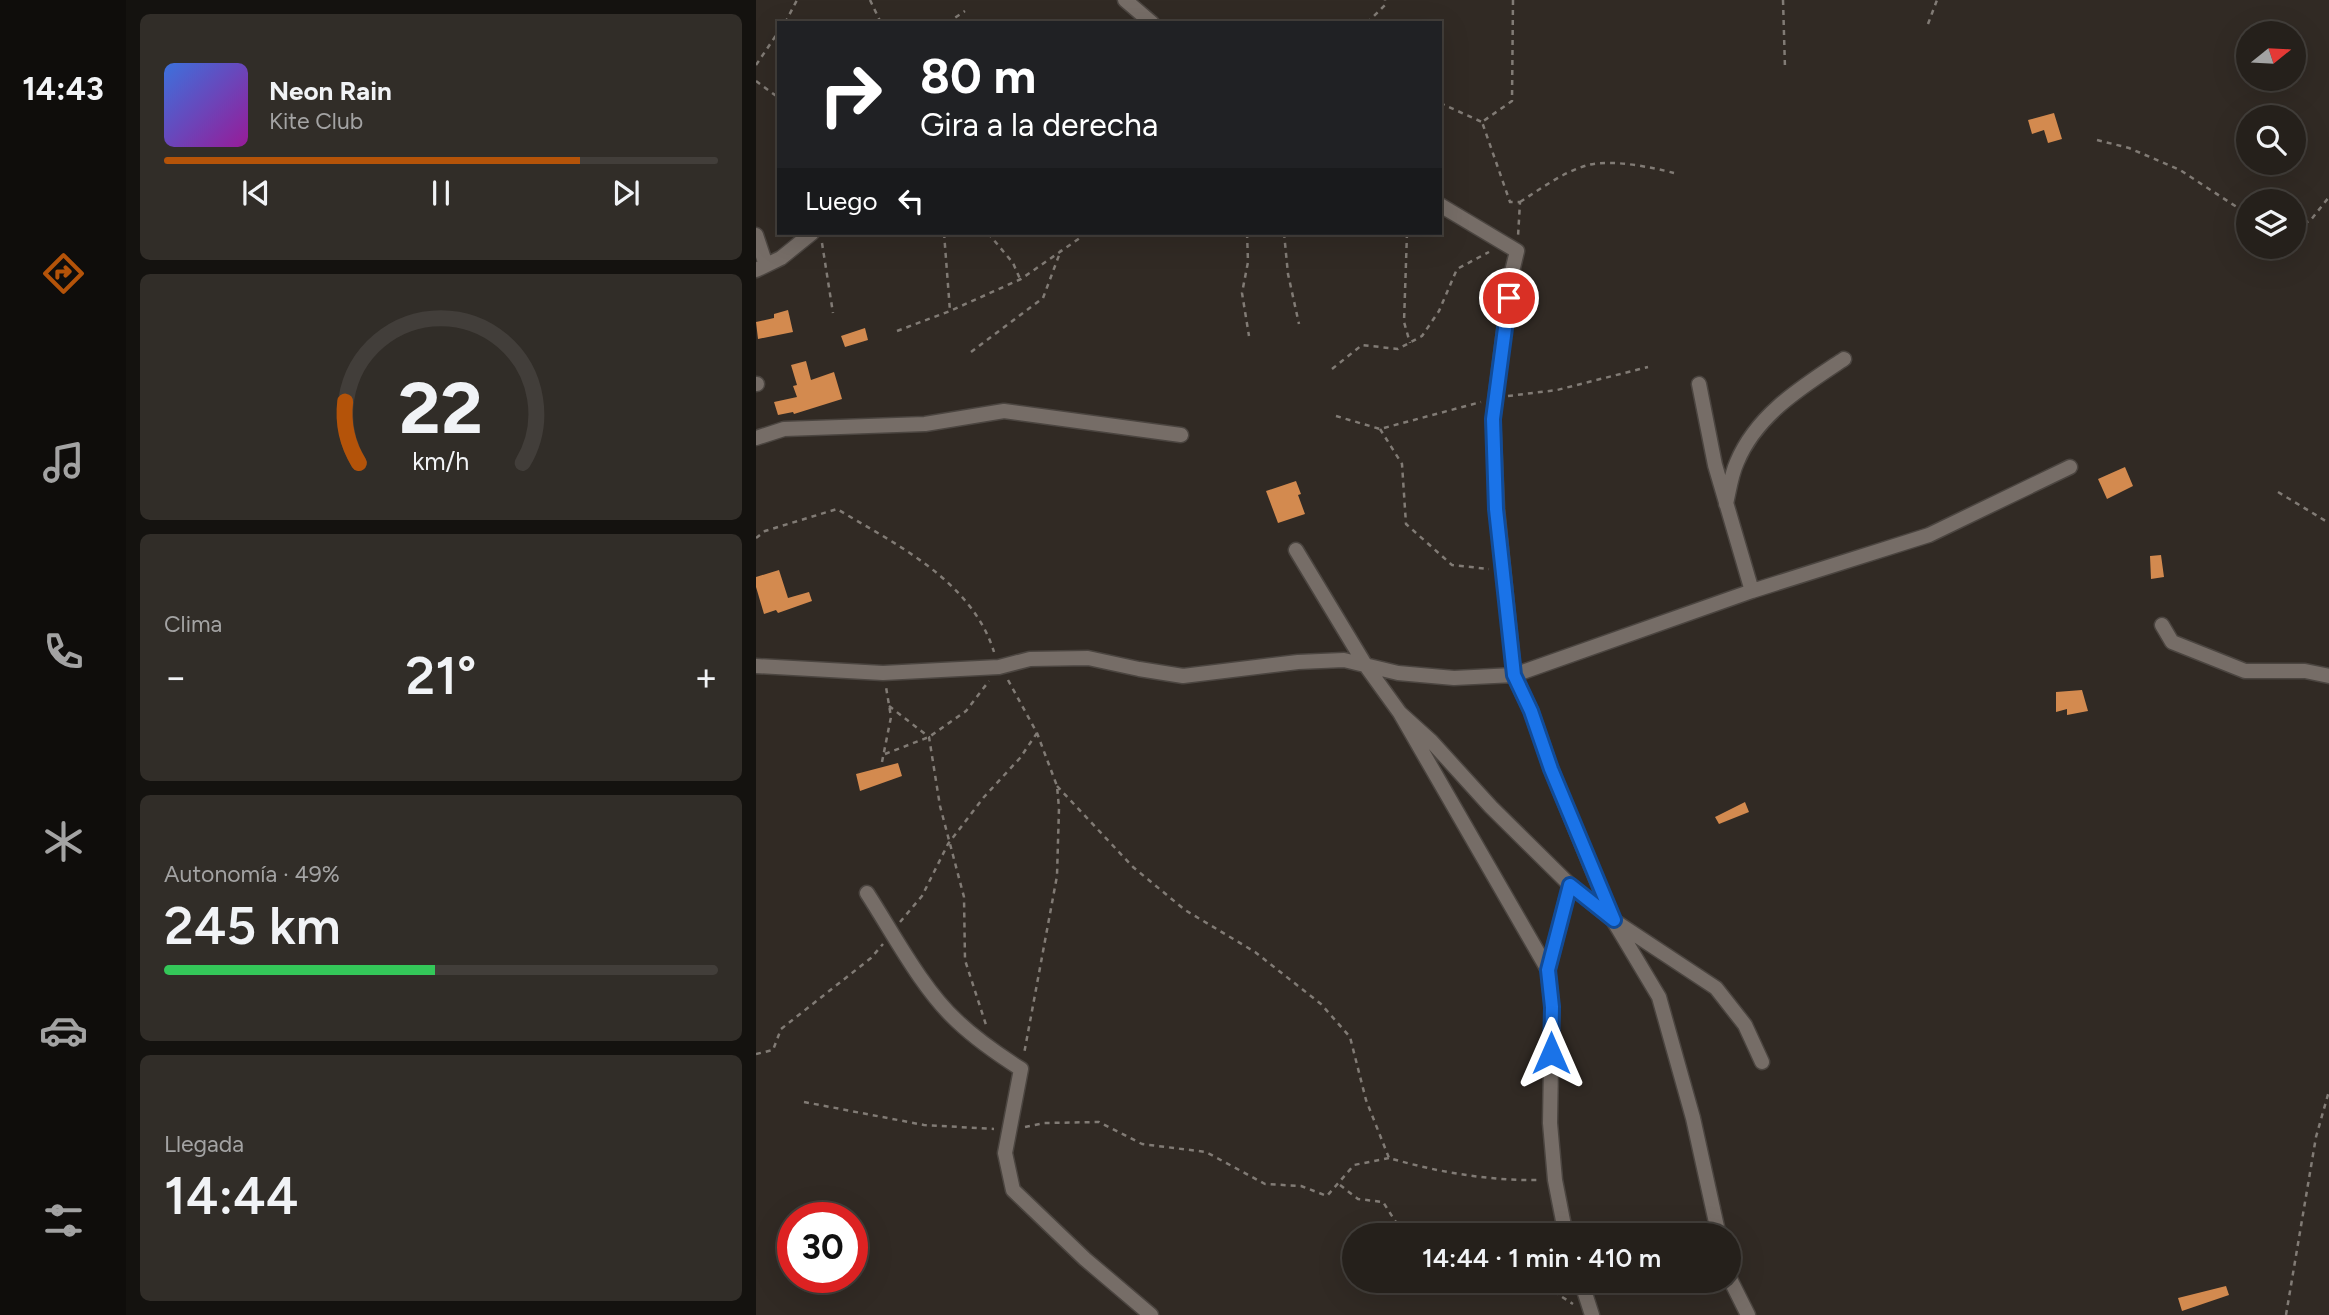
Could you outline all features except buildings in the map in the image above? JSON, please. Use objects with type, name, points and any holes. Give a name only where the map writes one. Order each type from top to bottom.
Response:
[{"type":"street","points":[[1125,0],[1150,21]]},
{"type":"street","points":[[1442,206],[1517,251],[1511,276],[1493,419],[1496,509],[1514,675],[1531,711],[1551,769],[1614,920],[1659,997],[1693,1118],[1716,1223]]},
{"type":"street","points":[[756,235],[761,267],[817,237]]},
{"type":"street","points":[[1726,507],[1736,463],[1749,439],[1773,409],[1844,359]]},
{"type":"street","points":[[1699,384],[1726,507],[1752,591]]},
{"type":"street","points":[[756,438],[784,429],[925,424],[1004,411],[1181,435]]},
{"type":"street","points":[[756,666],[883,673],[999,667],[1030,659],[1088,658],[1139,670],[1183,676],[1298,662],[1344,660],[1398,673],[1454,678],[1514,675],[1752,591],[1929,535],[2070,467]]},
{"type":"street","points":[[1296,550],[1366,666],[1400,713],[1548,970]]},
{"type":"street","points":[[2162,625],[2172,642],[2245,671],[2305,671],[2329,676]]},
{"type":"street","points":[[1400,713],[1431,741],[1491,807],[1570,885],[1614,920],[1716,988],[1745,1025],[1762,1062]]},
{"type":"street","points":[[1563,1223],[1555,1180],[1550,1124],[1552,1007],[1548,970],[1570,885]]},
{"type":"street","points":[[867,893],[932,992],[955,1020],[997,1054],[1021,1069],[1005,1153],[1013,1190],[1085,1259],[1151,1315]]},
{"type":"street","points":[[1585,1293],[1592,1315]]},
{"type":"street","points":[[1737,1293],[1748,1315]]},
{"type":"path","points":[[786,21],[797,0]]},
{"type":"path","points":[[870,0],[880,21]]},
{"type":"path","points":[[1369,21],[1385,5],[1385,0]]},
{"type":"path","points":[[1482,122],[1512,101],[1513,0]]},
{"type":"path","points":[[1783,0],[1785,68]]},
{"type":"path","points":[[1928,24],[1937,0]]},
{"type":"path","points":[[950,21],[964,11]]},
{"type":"path","points":[[756,65],[777,34]]},
{"type":"path","points":[[756,81],[777,97]]},
{"type":"path","points":[[1442,104],[1482,122],[1510,202],[1520,202],[1558,177],[1590,164],[1643,164],[1674,173]]},
{"type":"path","points":[[2097,140],[2129,148],[2180,170],[2236,207]]},
{"type":"path","points":[[2306,222],[2310,221],[2329,197]]},
{"type":"path","points":[[1517,251],[1520,202]]},
{"type":"path","points":[[944,235],[950,311]]},
{"type":"path","points":[[990,235],[1013,263],[1021,279]]},
{"type":"path","points":[[897,331],[1021,279],[1084,235]]},
{"type":"path","points":[[1247,235],[1248,262],[1242,293],[1249,336]]},
{"type":"path","points":[[1284,235],[1288,274],[1299,324]]},
{"type":"path","points":[[1407,235],[1404,322],[1410,343]]},
{"type":"path","points":[[817,237],[833,313]]},
{"type":"path","points":[[1332,369],[1362,345],[1398,349],[1422,336],[1439,311],[1457,270],[1503,242]]},
{"type":"path","points":[[971,352],[1043,298],[1061,250]]},
{"type":"path","points":[[1380,429],[1402,464],[1406,524],[1452,565],[1503,570]]},
{"type":"path","points":[[2278,492],[2329,523]]},
{"type":"path","points":[[756,538],[765,531],[837,509],[916,558],[952,584],[988,632],[999,667],[1037,733],[1057,786],[1059,808],[1057,876],[1021,1069]]},
{"type":"path","points":[[885,754],[929,737],[966,712],[999,667]]},
{"type":"path","points":[[882,762],[891,718],[883,673]]},
{"type":"path","points":[[889,706],[929,737],[948,844],[964,897],[965,960],[997,1054]]},
{"type":"path","points":[[756,1054],[773,1050],[781,1029],[871,958],[922,896],[948,844],[984,797],[1020,758],[1037,733]]},
{"type":"path","points":[[1057,786],[1133,867],[1185,910],[1255,952],[1321,1004],[1349,1037],[1366,1100],[1389,1158]]},
{"type":"path","points":[[2286,1315],[2316,1137],[2329,1091]]},
{"type":"path","points":[[1233,1166],[1265,1184],[1301,1186],[1326,1196],[1354,1165],[1389,1158],[1425,1168],[1513,1181],[1555,1180]]},
{"type":"path","points":[[1338,1184],[1358,1199],[1383,1202],[1396,1223]]},
{"type":"path","points":[[1556,1293],[1592,1315]]},
{"type":"route","points":[[1509,298],[1493,419],[1496,509],[1514,675],[1531,711],[1551,769],[1614,920],[1570,885],[1548,970],[1552,1007],[1551,1053]]}]
